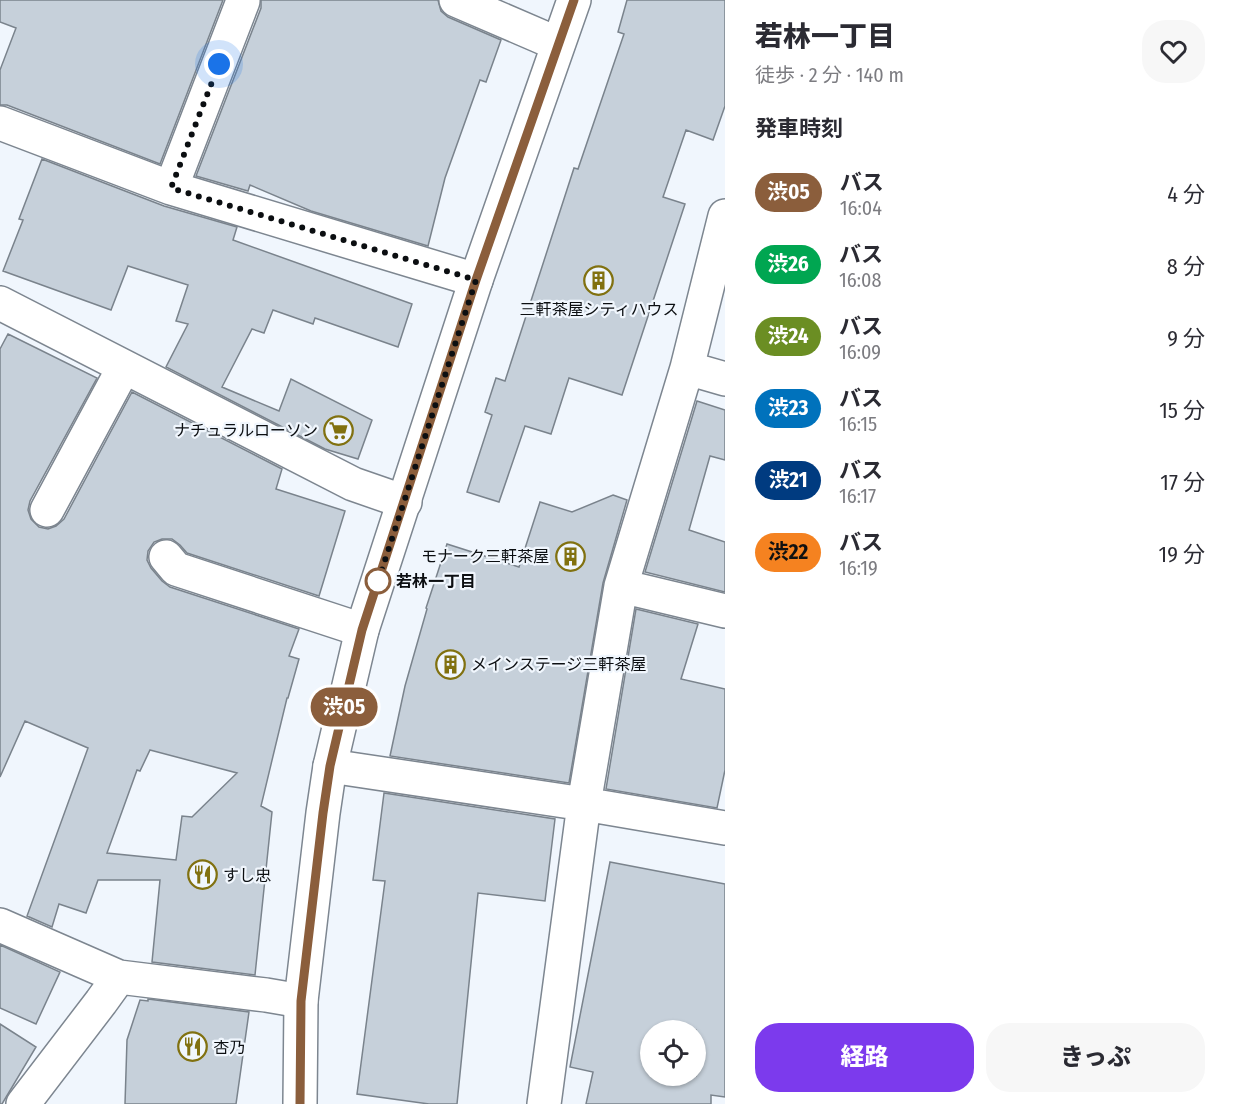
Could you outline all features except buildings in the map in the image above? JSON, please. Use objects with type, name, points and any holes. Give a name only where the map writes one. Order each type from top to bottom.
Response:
[{"type":"street","points":[[456,0],[558,44]]},
{"type":"street","points":[[300,1104],[301,1001],[323,813],[330,766],[362,630],[476,280],[574,0]]},
{"type":"street","points":[[171,188],[243,1]]},
{"type":"street","points":[[0,123],[171,188],[476,280]]},
{"type":"street","points":[[544,1104],[584,804],[621,586],[687,368],[725,216]]},
{"type":"street","points":[[1,305],[353,484],[405,502]]},
{"type":"street","points":[[47,510],[124,367]]},
{"type":"street","points":[[687,368],[725,379]]},
{"type":"street","points":[[171,563],[362,630]]},
{"type":"street","points":[[621,586],[725,611]]},
{"type":"street","points":[[330,766],[584,804],[725,828]]},
{"type":"street","points":[[0,925],[119,977],[301,1001]]},
{"type":"street","points":[[23,1104],[119,977]]},
{"type":"bus line","name":"渋05","points":[[300,1104],[301,1001],[323,813],[330,766],[362,630],[476,280],[574,0]]},
{"type":"place","name":"三軒茶屋シティハウス","points":[[599,281]]},
{"type":"place","name":"ナチュラルローソン","points":[[339,430]]},
{"type":"place","name":"モナーク三軒茶屋","points":[[570,556]]},
{"type":"place","name":"若林一丁目","points":[[378,581]]},
{"type":"place","name":"メインステージ三軒茶屋","points":[[450,664]]},
{"type":"place","name":"すし忠","points":[[202,875]]},
{"type":"place","name":"杏乃","points":[[192,1047]]},
{"type":"route","points":[[219,64],[171,188],[476,280],[376,588],[378,581]]}]
